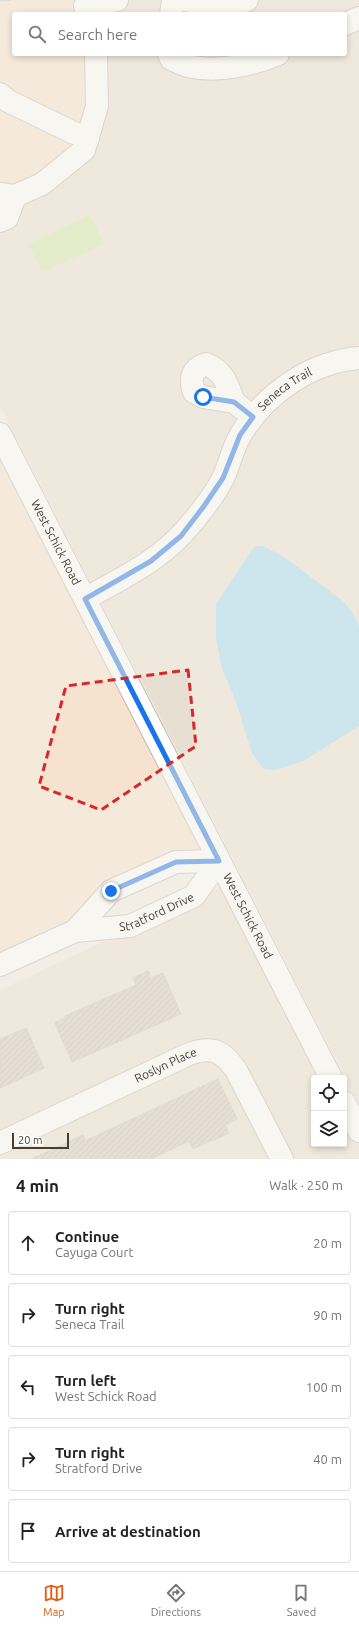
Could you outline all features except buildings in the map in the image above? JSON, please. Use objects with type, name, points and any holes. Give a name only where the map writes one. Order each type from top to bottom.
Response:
[{"type":"street","points":[[85,7],[117,0]]},
{"type":"street","points":[[171,12],[173,0]]},
{"type":"street","points":[[185,0],[194,2],[241,2],[247,0]]},
{"type":"street","points":[[347,23],[359,18]]},
{"type":"street","points":[[0,222],[7,218],[8,195],[42,184],[84,150],[97,106],[96,56]]},
{"type":"street","points":[[170,56],[171,59],[191,67],[224,69],[273,56]]},
{"type":"street","points":[[0,94],[15,105],[74,133],[88,138]]},
{"type":"street","name":"Seneca Trail","points":[[85,599],[151,561],[181,536],[223,478],[240,435],[263,404],[283,388],[307,374],[336,362],[359,358]]},
{"type":"street","points":[[234,402],[253,417]]},
{"type":"street","name":"West Schick Road","points":[[0,434],[329,1075]]},
{"type":"street","name":"Stratford Drive","points":[[75,931],[111,891],[176,862],[219,861]]},
{"type":"street","name":"Stratford Drive","points":[[0,965],[75,931],[130,926],[194,896],[219,861]]},
{"type":"street","name":"Roslyn Place","points":[[0,1143],[202,1049],[214,1050],[227,1057],[236,1070],[282,1159]]},
{"type":"street","points":[[347,1108],[359,1132]]},
{"type":"highlighted area","points":[[188,670],[196,746],[101,810],[39,786],[66,686]]},
{"type":"shaded area","points":[[0,0],[91,0],[94,12],[12,12],[12,56],[100,56],[107,102],[96,150],[45,194],[0,215]]},
{"type":"shaded area","points":[[91,0],[359,0],[359,1104],[347,1081],[347,1075],[344,1075],[0,406],[0,215],[99,56],[347,56],[347,12],[94,12]]},
{"type":"shaded area","points":[[0,461],[58,557],[209,851],[0,956]]},
{"type":"shaded area","points":[[231,882],[327,1075],[311,1075],[311,1147],[347,1147],[347,1115],[359,1140],[359,1159],[0,1159],[0,990]]},
{"type":"green space","points":[[90,215],[104,244],[42,272],[29,244]]},
{"type":"water","points":[[263,546],[284,557],[343,601],[352,612],[359,626],[359,726],[303,761],[275,770],[264,769],[252,753],[237,704],[222,668],[216,638],[216,604],[254,547]]},
{"type":"route","points":[[111,891],[176,862],[219,861],[85,599],[151,561],[181,536],[223,478],[240,435],[253,417],[234,402],[203,397]]}]
